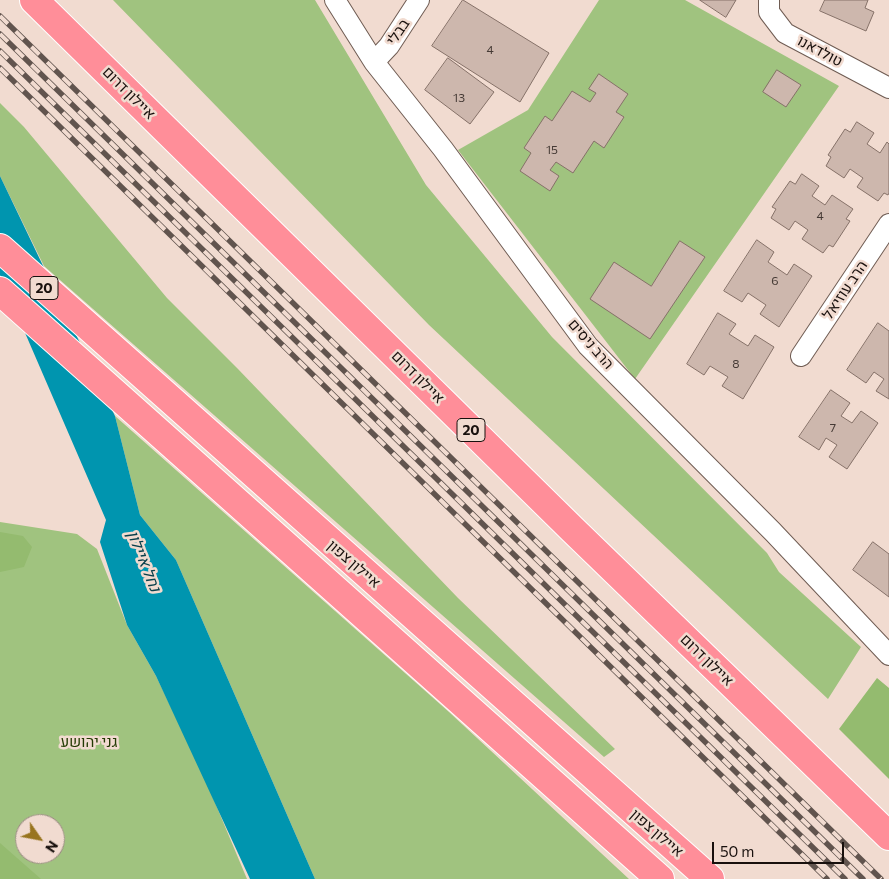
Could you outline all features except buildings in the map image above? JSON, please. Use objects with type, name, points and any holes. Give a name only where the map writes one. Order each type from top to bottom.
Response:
[{"type":"highway","name":"איילון דרום","points":[[34,0],[579,536],[889,836]]},
{"type":"highway","points":[[38,0],[66,31]]},
{"type":"highway","name":"איילון צפון","points":[[0,248],[290,508],[710,879]]},
{"type":"highway","points":[[0,291],[660,879]]},
{"type":"highway","points":[[290,508],[666,879]]},
{"type":"street","name":"הרב ניסים","points":[[335,0],[374,62],[443,149],[588,346],[773,532],[889,653]]},
{"type":"street","name":"בבלי","points":[[374,62],[389,46],[419,0]]},
{"type":"street","name":"טולדאנו","points":[[769,0],[768,12],[786,33],[889,88]]},
{"type":"street","name":"הרב עוזיאל","points":[[801,356],[889,224]]},
{"type":"green space","points":[[113,0],[315,0],[426,185],[552,337],[767,553],[779,572],[861,647],[828,699],[429,325]]},
{"type":"green space","points":[[599,0],[685,0],[839,86],[635,379],[458,150],[528,110]]},
{"type":"green space","points":[[0,103],[24,127],[167,298],[238,369],[458,598],[615,749],[604,757],[44,266],[0,176]]},
{"type":"green space","points":[[115,416],[449,712],[629,879],[315,879],[176,560],[140,515]]},
{"type":"green space","name":"גני יהושע","points":[[0,522],[77,534],[97,549],[127,625],[156,676],[203,774],[247,879],[0,879]]},
{"type":"green space","points":[[0,532],[23,536],[32,547],[24,567],[0,572]]},
{"type":"green space","points":[[877,678],[889,688],[889,779],[839,729]]},
{"type":"green space","points":[[0,843],[15,856],[15,864],[24,864],[41,879],[0,879]]},
{"type":"water","name":"נחל איילון","points":[[0,176],[115,416],[140,515],[176,560],[315,879],[250,879],[156,676],[127,625],[100,542],[106,520],[0,275]]},
{"type":"railway","points":[[0,16],[881,879]]},
{"type":"railway","points":[[0,34],[863,879]]},
{"type":"railway","points":[[0,51],[845,879]]},
{"type":"railway","points":[[0,68],[827,879]]}]
